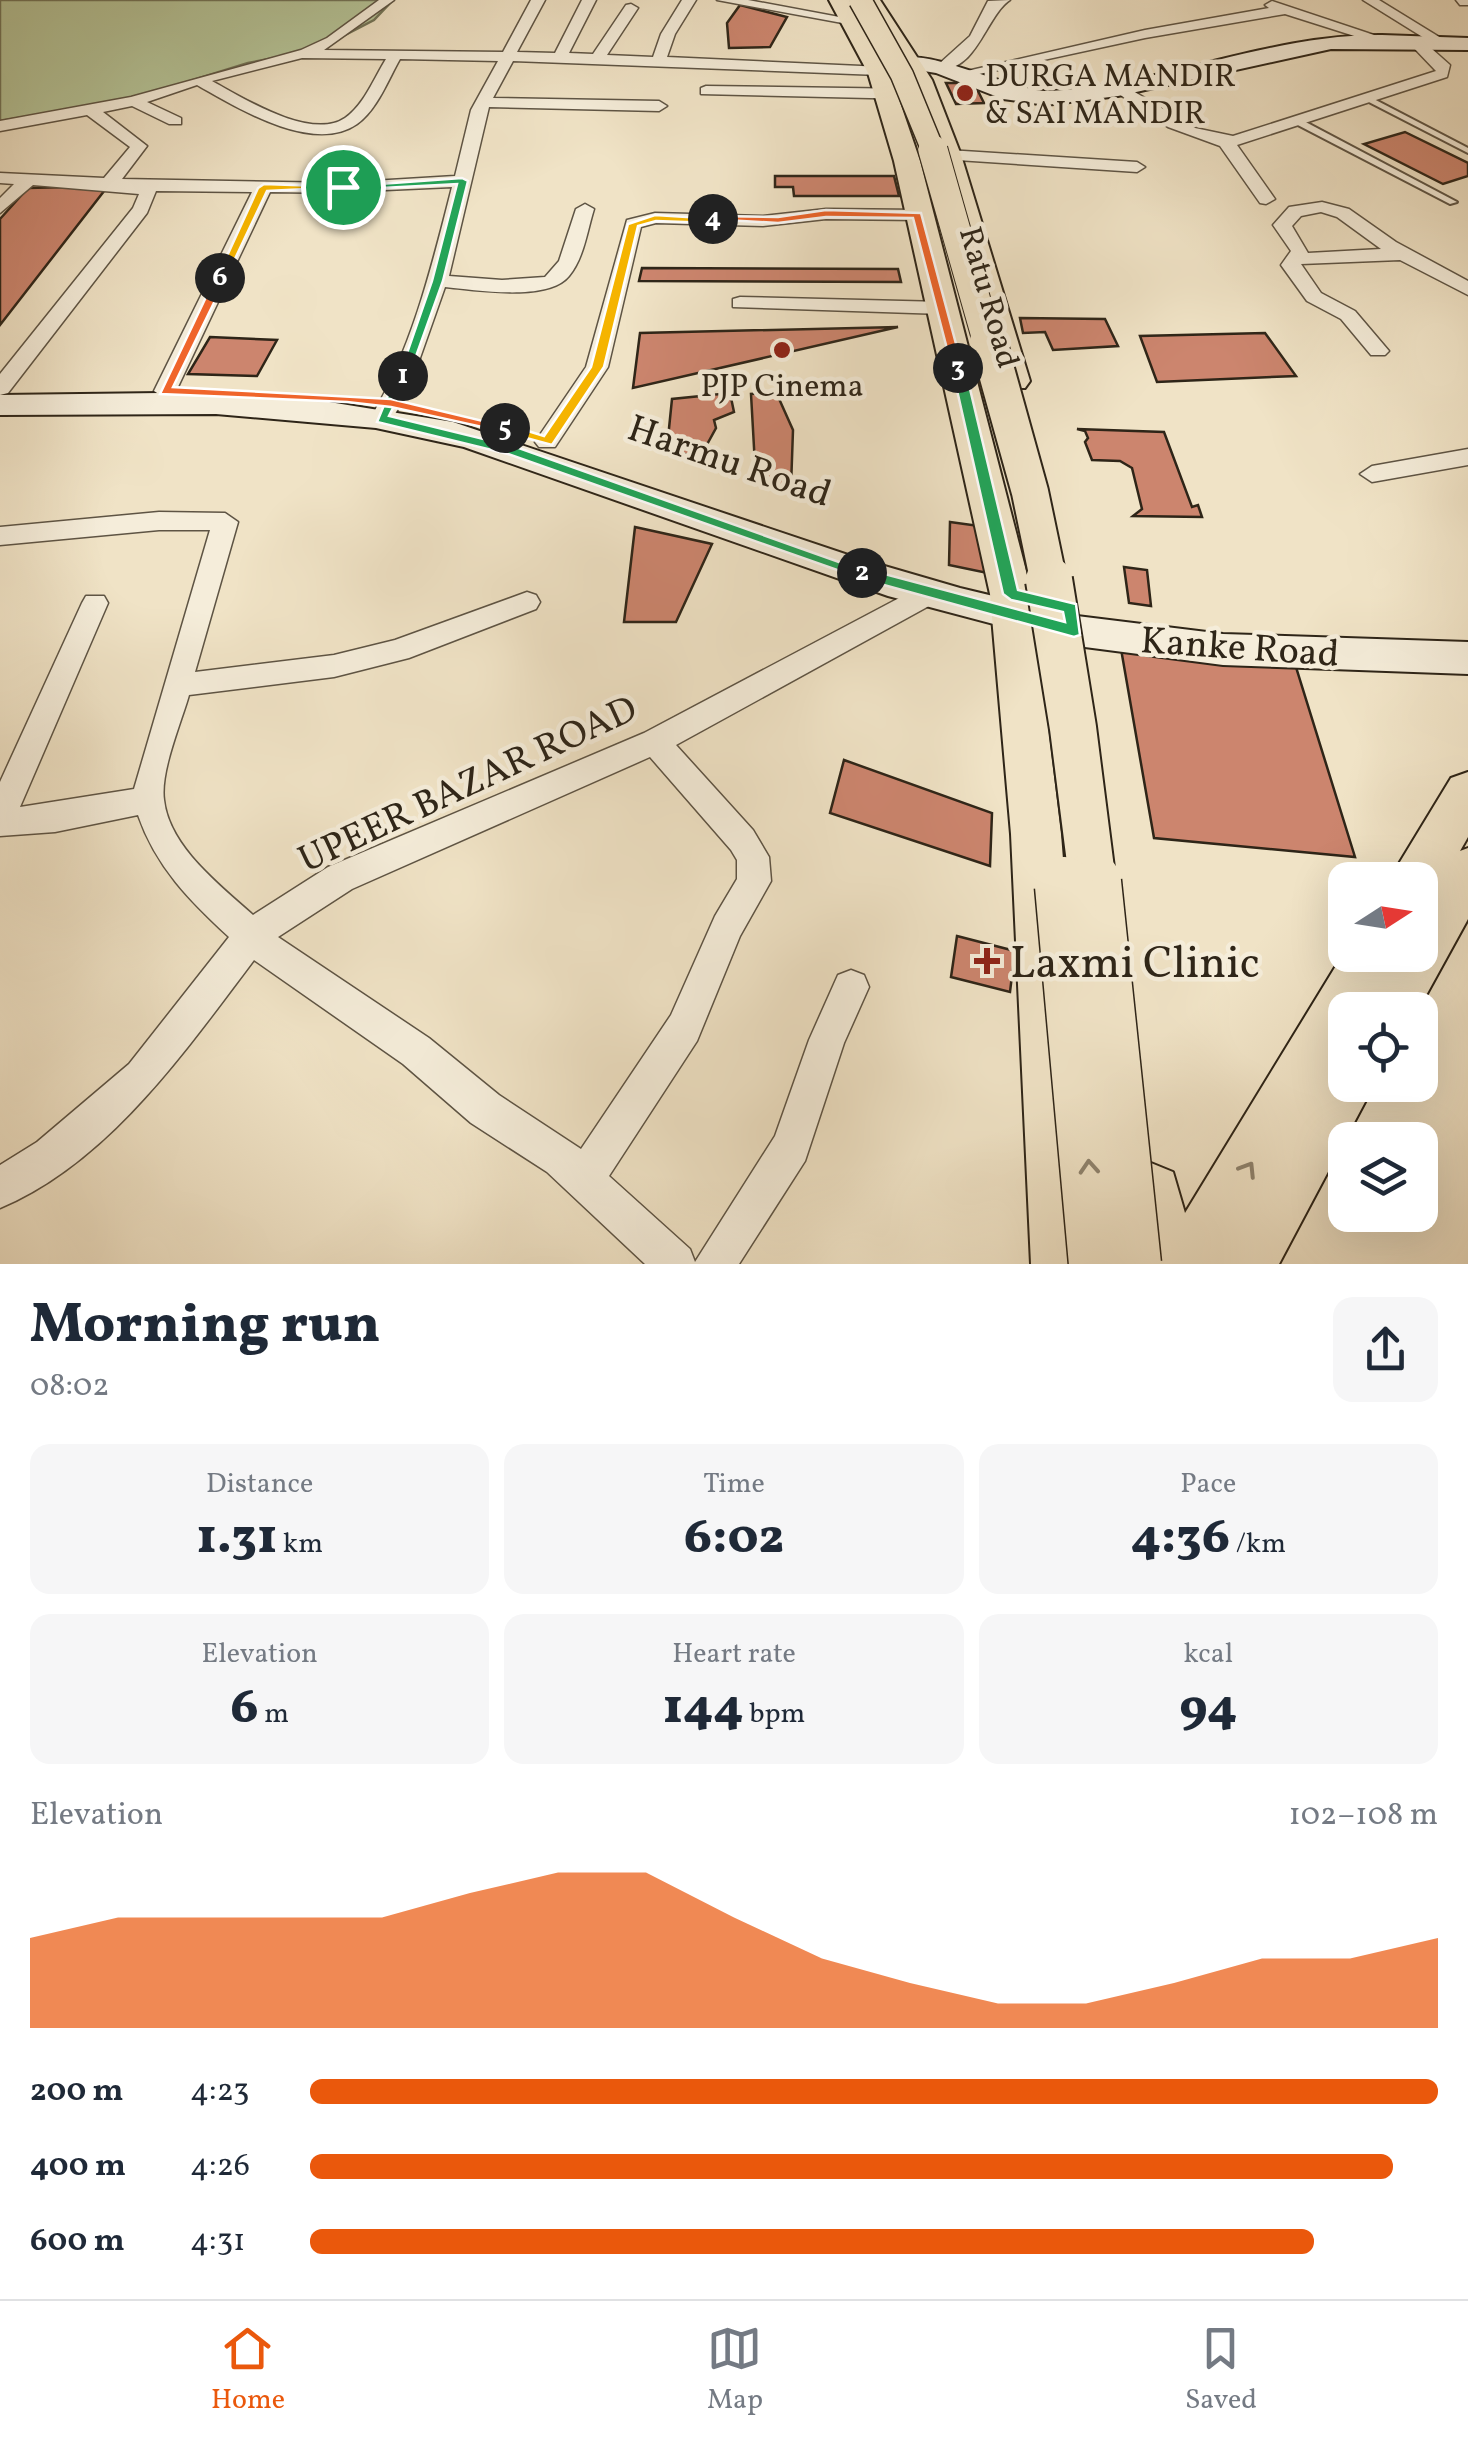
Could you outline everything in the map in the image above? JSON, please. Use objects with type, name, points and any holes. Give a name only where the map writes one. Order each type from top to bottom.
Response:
[{"type":"main road","name":"Ratu Road","points":[[860,8],[917,77],[948,154],[1046,491],[1072,619],[1162,1264]]},
{"type":"main road","points":[[860,8],[905,102],[1021,547],[1055,798],[1098,1264]]},
{"type":"main road","points":[[860,8],[894,52],[918,101],[968,267],[1043,548],[1082,784],[1132,1264]]},
{"type":"main road","points":[[917,77],[1028,98],[1118,88],[1330,44],[1468,44]]},
{"type":"main road","name":"Ratu Road","points":[[917,77],[918,215],[1013,605],[1036,834],[1063,1264]]},
{"type":"main road","name":"Harmu Road","points":[[0,390],[251,392],[483,420],[1013,605]]},
{"type":"main road","name":"Harmu Road","points":[[0,405],[174,404],[386,411],[512,450],[782,547],[929,594],[1013,605]]},
{"type":"main road","name":"Kanke Road","points":[[1013,605],[1192,646],[1468,658]]},
{"type":"main road","name":"Kanke Road","points":[[1072,619],[1468,631]]},
{"type":"main road","points":[[1425,862],[1468,793]]},
{"type":"main road","points":[[1438,923],[1468,871]]},
{"type":"main road","points":[[1190,1264],[1280,1119],[1362,972]]},
{"type":"main road","points":[[1244,1264],[1335,1102]]},
{"type":"street","points":[[0,126],[134,101],[302,54],[332,41],[387,0]]},
{"type":"street","points":[[386,411],[438,281],[473,128],[538,0]]},
{"type":"street","points":[[560,58],[589,0]]},
{"type":"street","points":[[658,62],[668,34],[690,0]]},
{"type":"street","points":[[724,0],[860,8]]},
{"type":"street","points":[[302,54],[597,59],[917,77],[959,58],[988,23],[993,4],[1003,0]]},
{"type":"street","points":[[1256,0],[1394,44]]},
{"type":"street","points":[[1312,0],[1353,31]]},
{"type":"street","points":[[1370,0],[1443,44]]},
{"type":"street","points":[[597,59],[631,8]]},
{"type":"street","points":[[706,90],[917,77],[1288,10]]},
{"type":"street","points":[[1226,142],[1442,74],[1444,68],[1418,44]]},
{"type":"street","points":[[198,80],[287,124],[332,127],[353,119],[395,56]]},
{"type":"street","points":[[1118,88],[1183,127],[1226,142],[1266,200]]},
{"type":"street","points":[[134,101],[175,121]]},
{"type":"street","points":[[483,102],[658,106]]},
{"type":"street","points":[[92,111],[139,146],[109,184]]},
{"type":"street","points":[[948,154],[1137,167]]},
{"type":"street","points":[[0,178],[264,188],[462,181]]},
{"type":"street","points":[[0,208],[28,180]]},
{"type":"street","points":[[0,390],[141,208],[148,193],[141,186]]},
{"type":"street","points":[[343,187],[357,190],[356,212]]},
{"type":"street","points":[[165,391],[264,188]]},
{"type":"street","points":[[1378,351],[1348,315],[1314,297],[1294,272],[1291,265],[1300,251],[1282,226],[1295,211],[1308,207],[1343,213],[1402,254],[1468,289]]},
{"type":"street","points":[[438,281],[518,285],[550,282],[564,269],[584,210]]},
{"type":"street","points":[[547,442],[598,367],[633,224],[655,218],[763,221],[826,214],[918,215]]},
{"type":"street","points":[[1295,258],[1402,254]]},
{"type":"street","points":[[740,303],[943,308]]},
{"type":"street","points":[[1372,474],[1468,457]]},
{"type":"street","points":[[0,536],[159,522],[225,522],[148,800],[164,843],[200,888],[277,959],[416,1052],[485,1109],[561,1158],[675,1264]]},
{"type":"street","name":"UPEER BAZAR ROAD","points":[[0,1188],[51,1156],[142,1077],[252,934],[340,878],[655,742],[929,594]]},
{"type":"street","points":[[177,685],[334,666],[399,650],[527,602]]},
{"type":"street","points":[[96,603],[0,819],[55,818],[148,800]]},
{"type":"street","points":[[584,1179],[684,1028],[727,927],[754,882],[753,857],[742,840],[655,742]]},
{"type":"street","points":[[714,1264],[791,1147],[827,1040],[851,988]]},
{"type":"lane","points":[[1368,98],[1468,152]]},
{"type":"lane","points":[[1295,120],[1453,202]]},
{"type":"green space","points":[[0,0],[393,0],[374,20],[316,50],[248,63],[135,98],[0,121]]},
{"type":"building","points":[[740,5],[787,17],[770,47],[729,48],[727,23]]},
{"type":"building","name":"DURGA MANDIR & SAI MANDIR","points":[[946,83],[974,83],[984,103],[956,104]]},
{"type":"building","points":[[1405,132],[1468,163],[1468,176],[1443,184],[1364,144]]},
{"type":"building","points":[[775,176],[894,176],[899,196],[794,196],[793,187],[775,187]]},
{"type":"building","points":[[108,186],[0,325],[0,219],[28,188]]},
{"type":"building","points":[[642,268],[898,269],[901,282],[639,281]]},
{"type":"building","points":[[1020,318],[1105,319],[1118,346],[1053,350],[1045,332],[1023,333]]},
{"type":"building","points":[[898,327],[633,388],[640,333]]},
{"type":"building","points":[[1265,333],[1296,376],[1157,382],[1140,336]]},
{"type":"building","points":[[210,337],[277,340],[257,376],[188,374]]},
{"type":"building","points":[[776,392],[793,430],[791,487],[756,483],[751,394]]},
{"type":"building","points":[[730,393],[734,412],[714,420],[716,428],[699,459],[667,448],[672,399]]},
{"type":"building","points":[[1077,429],[1164,432],[1192,507],[1198,505],[1202,517],[1133,516],[1142,509],[1132,468],[1120,461],[1092,460],[1085,431]]},
{"type":"building","points":[[950,522],[994,528],[997,575],[949,565]]},
{"type":"building","points":[[635,527],[712,544],[676,622],[624,622]]},
{"type":"building","points":[[1124,567],[1147,570],[1151,606],[1129,603]]},
{"type":"building","points":[[1121,649],[1295,664],[1355,857],[1154,838]]},
{"type":"building","points":[[844,760],[992,813],[990,866],[830,813]]},
{"type":"building","points":[[957,936],[1015,951],[1010,992],[951,977]]},
{"type":"place","name":"DURGA MANDIR & SAI MANDIR","points":[[965,93]]},
{"type":"place","name":"PJP Cinema","points":[[782,350]]},
{"type":"place","name":"Laxmi Clinic","points":[[987,961]]},
{"type":"route","points":[[343,187],[264,188],[165,391],[251,392],[391,403],[483,420],[547,442],[598,367],[628,231],[633,224],[655,218],[763,221],[810,214],[918,215],[972,420],[1011,594],[1070,608],[1074,630],[929,594],[816,559],[512,450],[382,419],[391,403],[397,392],[438,281],[462,181],[343,187]]}]
